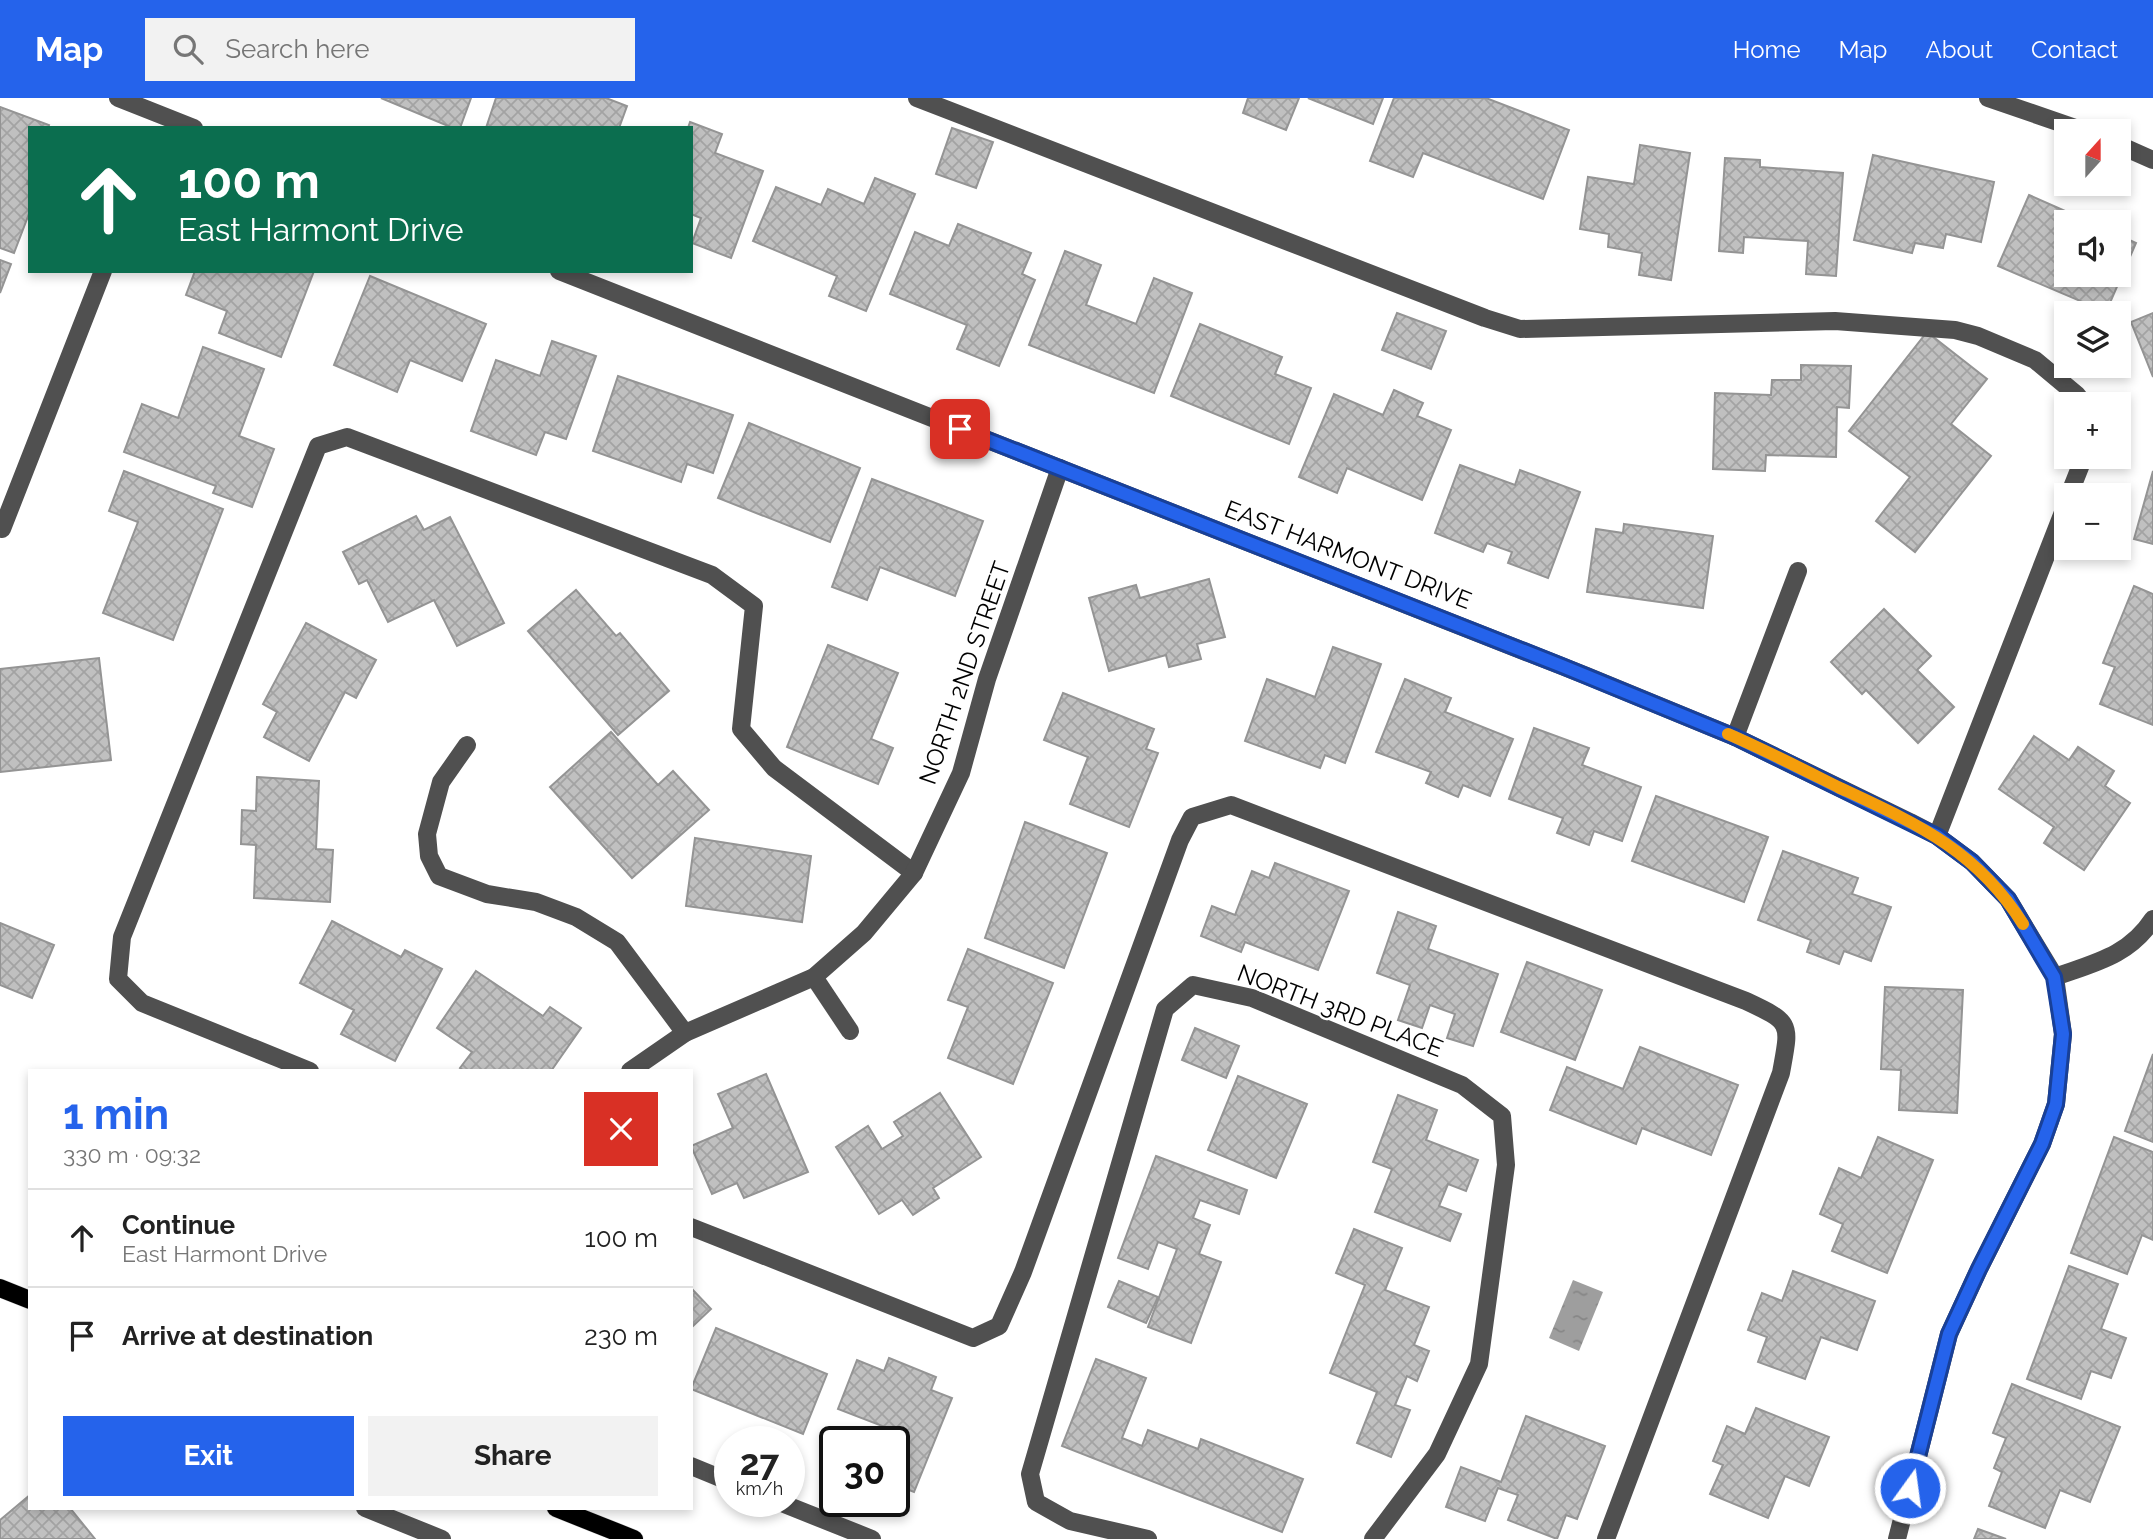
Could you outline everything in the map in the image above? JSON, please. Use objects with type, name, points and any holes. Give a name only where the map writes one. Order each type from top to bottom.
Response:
[{"type":"main road","points":[[0,1288],[28,1297]]},
{"type":"main road","points":[[561,1510],[634,1539]]},
{"type":"street","points":[[118,98],[161,122],[183,126]]},
{"type":"street","points":[[917,98],[1485,318],[1520,329],[1835,321],[1955,330],[1978,336],[2035,360],[2073,392]]},
{"type":"street","points":[[1988,98],[2054,121]]},
{"type":"street","points":[[2132,151],[2153,160]]},
{"type":"street","points":[[2,529],[102,273]]},
{"type":"street","name":"EAST HARMONT DRIVE","points":[[564,273],[1587,676],[1735,737],[1937,836],[1972,862],[2008,899],[2054,977]]},
{"type":"street","points":[[305,1069],[142,1003],[118,979],[122,937],[318,446],[347,437],[712,575],[754,606],[741,729],[774,768],[914,873]]},
{"type":"street","name":"NORTH 2ND STREET","points":[[633,1069],[685,1033],[814,977],[864,933],[914,873],[961,772],[986,679],[1060,468]]},
{"type":"street","points":[[1937,836],[2054,535]]},
{"type":"street","points":[[1735,737],[1798,571]]},
{"type":"street","points":[[467,745],[441,782],[427,834],[429,856],[439,876],[487,894],[536,901],[576,917],[617,942],[685,1033]]},
{"type":"street","points":[[693,1228],[973,1338],[999,1326],[1023,1272],[1180,841],[1192,817],[1231,805],[1746,1001],[1778,1016],[1788,1033],[1781,1073],[1606,1539]]},
{"type":"street","points":[[1897,1539],[1949,1334],[2042,1144],[2056,1104],[2063,1034],[2054,977],[2127,949],[2144,934],[2153,919]]},
{"type":"street","points":[[814,977],[850,1031]]},
{"type":"street","name":"NORTH 3RD PLACE","points":[[1149,1539],[1070,1521],[1036,1502],[1030,1474],[1165,1009],[1193,985],[1252,998],[1462,1085],[1502,1116],[1506,1165],[1479,1364],[1437,1454],[1373,1539]]},
{"type":"street","points":[[693,1467],[714,1475]]},
{"type":"street","points":[[370,1510],[442,1539]]},
{"type":"street","points":[[805,1512],[872,1539]]},
{"type":"water","points":[[1573,1280],[1603,1292],[1579,1351],[1549,1338]]},
{"type":"building","points":[[381,98],[471,98],[461,126],[448,126]]},
{"type":"building","points":[[496,98],[606,98],[627,106],[620,126],[487,126]]},
{"type":"building","points":[[1248,98],[1299,98],[1286,130],[1243,113]]},
{"type":"building","points":[[1308,98],[1383,98],[1373,124]]},
{"type":"building","points":[[1394,98],[1486,98],[1569,130],[1543,199],[1423,153],[1413,177],[1370,161]]},
{"type":"building","points":[[0,107],[49,125],[28,126],[28,216],[14,253],[0,248]]},
{"type":"building","points":[[690,122],[722,134],[715,153],[763,171],[731,258],[693,243],[701,218],[693,215],[693,126],[689,126]]},
{"type":"building","points":[[952,128],[993,142],[976,188],[936,174]]},
{"type":"building","points":[[1640,145],[1690,153],[1671,280],[1639,275],[1642,253],[1608,247],[1609,234],[1580,229],[1588,177],[1634,184]]},
{"type":"building","points":[[1873,155],[1994,182],[1981,242],[1946,234],[1943,248],[1915,243],[1912,253],[1854,240]]},
{"type":"building","points":[[1725,158],[1760,160],[1760,167],[1843,173],[1836,276],[1806,274],[1808,241],[1744,237],[1743,253],[1719,251]]},
{"type":"building","points":[[875,178],[915,194],[866,311],[829,296],[837,276],[753,241],[776,187],[821,205],[828,189],[864,204]]},
{"type":"building","points":[[2029,195],[2063,210],[2054,210],[2054,287],[2117,287],[2111,301],[2080,301],[1998,266]]},
{"type":"building","points":[[958,224],[1031,253],[1022,274],[1035,280],[999,366],[957,349],[967,325],[890,294],[915,232],[949,246]]},
{"type":"building","points":[[2131,241],[2136,243],[2131,254]]},
{"type":"building","points":[[1065,251],[1101,265],[1086,305],[1136,324],[1154,278],[1192,293],[1154,393],[1029,345]]},
{"type":"building","points":[[0,260],[11,264],[0,293]]},
{"type":"building","points":[[194,273],[313,273],[281,357],[219,333],[227,311],[186,295]]},
{"type":"building","points":[[370,276],[486,324],[462,381],[410,360],[397,392],[334,365]]},
{"type":"building","points":[[1397,313],[1446,331],[1431,369],[1382,350]]},
{"type":"building","points":[[2153,313],[2153,377],[2131,322]]},
{"type":"building","points":[[1200,324],[1282,357],[1275,374],[1311,388],[1289,444],[1171,396]]},
{"type":"building","points":[[1927,332],[1987,379],[1951,424],[1991,456],[1915,552],[1876,521],[1910,477],[1849,431]]},
{"type":"building","points":[[552,341],[596,356],[566,439],[545,432],[536,455],[471,431],[496,360],[540,376]]},
{"type":"building","points":[[203,347],[264,369],[239,436],[274,449],[252,507],[213,493],[216,486],[124,452],[142,404],[178,418]]},
{"type":"building","points":[[1801,365],[1851,366],[1849,408],[1837,407],[1836,457],[1766,455],[1765,471],[1713,469],[1715,393],[1771,395],[1772,380],[1801,380]]},
{"type":"building","points":[[618,376],[733,415],[713,473],[687,464],[681,482],[593,451]]},
{"type":"building","points":[[1394,390],[1423,403],[1417,416],[1451,430],[1422,500],[1347,468],[1337,493],[1299,477],[1334,394],[1383,415]]},
{"type":"building","points":[[749,423],[860,468],[830,542],[718,498]]},
{"type":"building","points":[[1460,465],[1515,485],[1520,470],[1580,492],[1548,578],[1508,563],[1512,552],[1487,543],[1483,552],[1435,533]]},
{"type":"building","points":[[124,471],[223,509],[173,640],[103,613],[138,522],[109,511]]},
{"type":"building","points":[[2153,471],[2153,544],[2134,539]]},
{"type":"building","points":[[872,479],[983,521],[955,596],[880,567],[867,600],[832,587]]},
{"type":"building","points":[[416,516],[424,530],[450,517],[504,623],[457,646],[434,600],[388,622],[367,580],[359,584],[343,552]]},
{"type":"building","points":[[1624,524],[1713,536],[1703,608],[1587,592],[1596,529],[1623,533]]},
{"type":"building","points":[[1209,579],[1225,637],[1197,644],[1201,659],[1169,667],[1166,655],[1109,671],[1089,598],[1136,585],[1140,598]]},
{"type":"building","points":[[2134,586],[2153,594],[2153,725],[2100,704],[2115,667],[2103,663]]},
{"type":"building","points":[[576,590],[616,636],[620,633],[669,691],[618,735],[528,631]]},
{"type":"building","points":[[1884,609],[1931,656],[1917,670],[1954,707],[1918,743],[1866,690],[1862,694],[1831,662]]},
{"type":"building","points":[[306,623],[376,660],[356,698],[345,692],[309,761],[264,737],[277,712],[263,704]]},
{"type":"building","points":[[828,645],[898,673],[871,739],[893,748],[878,784],[787,747]]},
{"type":"building","points":[[1333,647],[1381,664],[1345,763],[1325,755],[1320,768],[1245,741],[1267,679],[1315,697]]},
{"type":"building","points":[[99,658],[111,760],[0,772],[0,669]]},
{"type":"building","points":[[1405,679],[1451,698],[1445,712],[1513,739],[1490,796],[1463,785],[1458,797],[1426,783],[1431,772],[1376,752]]},
{"type":"building","points":[[1063,693],[1154,729],[1146,749],[1158,753],[1129,827],[1070,804],[1088,757],[1044,740]]},
{"type":"building","points":[[1534,728],[1589,748],[1582,765],[1641,787],[1622,841],[1594,831],[1589,845],[1557,833],[1563,818],[1509,799]]},
{"type":"building","points":[[611,732],[658,785],[673,771],[709,810],[632,878],[550,787]]},
{"type":"building","points":[[2034,736],[2069,760],[2078,747],[2114,771],[2105,786],[2130,803],[2084,870],[2044,843],[2054,827],[1999,789]]},
{"type":"building","points":[[257,777],[319,781],[316,849],[333,850],[330,902],[254,898],[256,845],[241,844],[242,810],[256,811]]},
{"type":"building","points":[[1656,796],[1768,837],[1744,902],[1632,861]]},
{"type":"building","points":[[1025,822],[1107,853],[1064,968],[985,938]]},
{"type":"building","points":[[695,838],[811,856],[802,922],[686,906]]},
{"type":"building","points":[[1783,851],[1858,878],[1852,894],[1891,907],[1871,961],[1844,951],[1839,964],[1807,952],[1811,940],[1758,920]]},
{"type":"building","points":[[1275,863],[1349,891],[1318,970],[1245,942],[1241,952],[1201,936],[1212,906],[1235,915],[1252,871],[1269,878]]},
{"type":"building","points":[[1398,912],[1436,926],[1428,949],[1498,974],[1473,1046],[1447,1038],[1455,1014],[1430,1005],[1422,1028],[1398,1020],[1410,985],[1377,973]]},
{"type":"building","points":[[332,921],[401,957],[405,950],[442,969],[395,1061],[341,1034],[354,1010],[300,983]]},
{"type":"building","points":[[0,923],[54,945],[32,998],[0,985]]},
{"type":"building","points":[[968,949],[1053,983],[1013,1084],[948,1058],[968,1007],[948,1000]]},
{"type":"building","points":[[1527,962],[1602,990],[1575,1060],[1501,1032]]},
{"type":"building","points":[[476,971],[543,1016],[550,1007],[581,1028],[552,1069],[461,1069],[472,1052],[437,1028]]},
{"type":"building","points":[[1885,987],[1963,990],[1957,1113],[1899,1110],[1901,1070],[1881,1069]]},
{"type":"building","points":[[1195,1028],[1239,1046],[1226,1078],[1182,1060]]},
{"type":"building","points":[[1640,1047],[1738,1085],[1711,1155],[1642,1128],[1636,1144],[1550,1110],[1567,1067],[1623,1089]]},
{"type":"building","points":[[2153,1054],[2153,1142],[2125,1131]]},
{"type":"building","points":[[766,1074],[808,1172],[744,1198],[737,1183],[712,1194],[693,1145],[733,1128],[718,1094]]},
{"type":"building","points":[[1238,1076],[1307,1104],[1276,1178],[1208,1150]]},
{"type":"building","points":[[940,1093],[981,1157],[933,1188],[939,1198],[913,1215],[902,1200],[879,1214],[836,1147],[868,1126],[882,1149],[903,1136],[894,1122]]},
{"type":"building","points":[[1398,1095],[1437,1110],[1426,1140],[1478,1160],[1466,1191],[1448,1184],[1439,1206],[1461,1214],[1450,1241],[1375,1212],[1392,1169],[1373,1162]]},
{"type":"building","points":[[1878,1137],[1933,1160],[1887,1273],[1832,1251],[1843,1224],[1820,1214],[1839,1168],[1861,1178]]},
{"type":"building","points":[[2114,1137],[2153,1152],[2153,1240],[2142,1235],[2127,1274],[2071,1253]]},
{"type":"building","points":[[1156,1156],[1247,1190],[1239,1214],[1200,1200],[1193,1218],[1210,1225],[1199,1254],[1221,1262],[1191,1343],[1148,1327],[1177,1249],[1158,1242],[1148,1269],[1118,1258]]},
{"type":"building","points":[[1354,1229],[1402,1248],[1385,1290],[1429,1307],[1414,1345],[1429,1351],[1417,1381],[1407,1376],[1395,1405],[1410,1410],[1391,1457],[1357,1443],[1377,1392],[1330,1373],[1365,1285],[1336,1273]]},
{"type":"building","points":[[2069,1266],[2118,1284],[2101,1329],[2126,1338],[2111,1378],[2091,1371],[2081,1399],[2027,1379]]},
{"type":"building","points":[[1793,1271],[1875,1301],[1857,1350],[1821,1337],[1805,1379],[1758,1362],[1767,1337],[1748,1330],[1762,1293],[1782,1301]]},
{"type":"building","points":[[1119,1281],[1158,1297],[1146,1323],[1108,1307]]},
{"type":"building","points":[[693,1290],[711,1309],[693,1326]]},
{"type":"building","points":[[716,1328],[827,1374],[805,1429],[805,1426],[783,1426],[693,1390]]},
{"type":"building","points":[[889,1358],[936,1377],[931,1390],[952,1398],[914,1492],[910,1490],[910,1426],[882,1426],[838,1409],[857,1360],[884,1371]]},
{"type":"building","points":[[1096,1359],[1146,1378],[1122,1438],[1142,1446],[1148,1430],[1198,1449],[1201,1439],[1303,1479],[1282,1532],[1062,1446]]},
{"type":"building","points":[[2012,1384],[2120,1427],[2090,1502],[2060,1490],[2045,1528],[1989,1506],[2002,1472],[1994,1468],[2006,1438],[1993,1433]]},
{"type":"building","points":[[1756,1408],[1829,1437],[1809,1486],[1785,1476],[1768,1518],[1710,1494],[1723,1465],[1713,1461],[1727,1426],[1745,1434]]},
{"type":"building","points":[[1526,1416],[1605,1446],[1577,1519],[1566,1515],[1557,1539],[1508,1520],[1518,1495],[1498,1488],[1485,1521],[1446,1507],[1461,1467],[1501,1482]]},
{"type":"building","points":[[28,1497],[28,1510],[72,1510],[95,1539],[0,1539],[0,1520]]},
{"type":"building","points":[[1978,1529],[2006,1539],[1974,1539]]},
{"type":"slow traffic","points":[[1728,734],[1937,836],[1972,862],[2008,899],[2023,924]]},
{"type":"route","points":[[960,429],[1735,737],[1937,836],[1972,862],[2008,899],[2054,977],[2063,1034],[2062,1066],[2056,1104],[2042,1144],[1949,1334],[1910,1488]]}]
